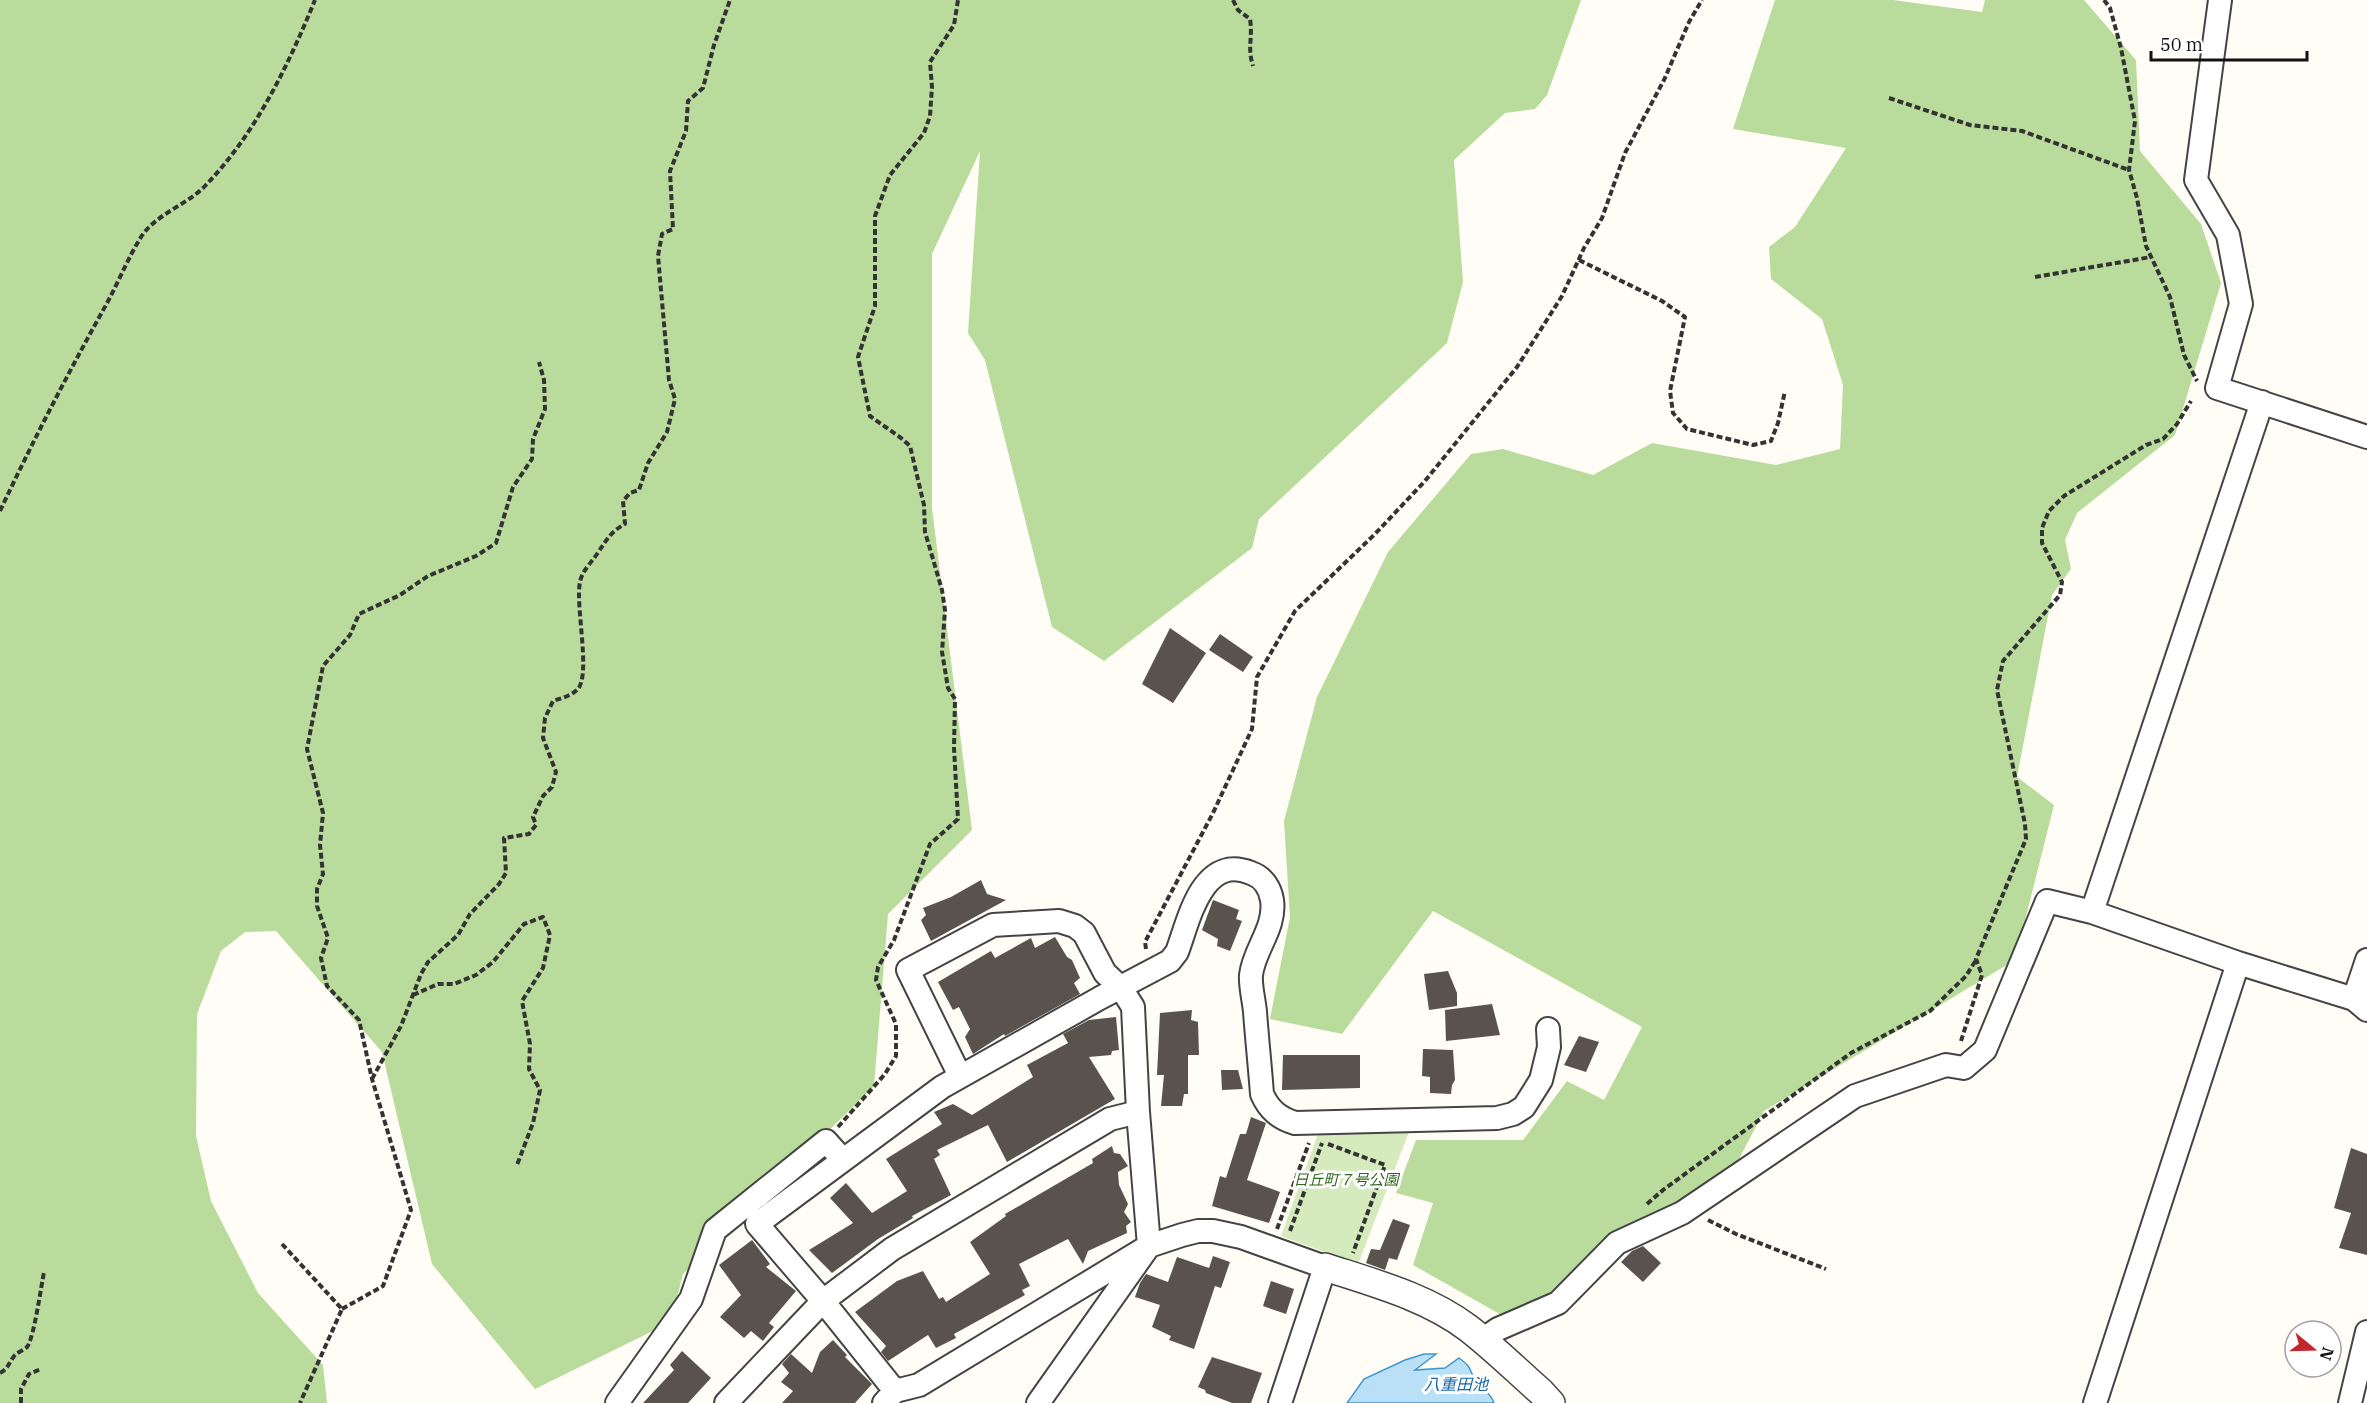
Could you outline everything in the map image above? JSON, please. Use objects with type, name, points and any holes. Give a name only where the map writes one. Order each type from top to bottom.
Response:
[{"type":"street","points":[[2220,0],[2196,180],[2228,235],[2241,304],[2217,388],[2367,437]]},
{"type":"street","points":[[2091,912],[2262,402]]},
{"type":"street","points":[[1548,1029],[1549,1047],[1541,1080],[1524,1107],[1513,1114],[1497,1118],[1295,1124],[1271,1110],[1262,1094],[1251,975],[1273,908],[1267,886],[1260,877],[1238,869],[1228,869],[1212,877],[1203,886],[1177,952],[1170,961],[960,1076],[757,1224],[823,1301],[889,1397],[919,1385],[1149,1246],[1198,1232],[1213,1232],[1241,1237],[1419,1300],[1468,1328],[1551,1403]]},
{"type":"street","points":[[1482,1340],[1498,1329],[1558,1303],[1617,1243],[1682,1213],[1855,1096],[1946,1065],[1964,1068],[1985,1050],[2047,901],[2091,912],[2361,1004],[2367,960]]},
{"type":"street","points":[[960,1076],[908,970],[993,925],[1059,921],[1075,926],[1084,933],[1105,973],[1121,988],[1133,1007],[1138,1112],[1149,1246],[1038,1403]]},
{"type":"street","points":[[2095,1403],[2238,963]]},
{"type":"street","points":[[726,1403],[823,1301],[892,1249],[1110,1119],[1138,1112]]},
{"type":"street","points":[[617,1403],[691,1299],[715,1230],[826,1141],[843,1160]]},
{"type":"street","points":[[1280,1403],[1325,1267]]},
{"type":"street","points":[[2350,1403],[2367,1332]]},
{"type":"path","points":[[0,511],[47,411],[142,235],[173,207],[202,190],[227,163],[254,125],[291,58],[315,0]]},
{"type":"path","points":[[372,1079],[401,1026],[428,962],[458,934],[470,914],[499,884],[506,873],[504,838],[529,834],[536,825],[533,817],[543,796],[552,787],[556,772],[543,738],[545,718],[553,701],[571,695],[580,687],[582,667],[580,582],[607,537],[625,524],[623,501],[630,493],[639,490],[648,463],[667,432],[675,399],[669,380],[658,256],[662,234],[673,229],[670,171],[686,131],[688,101],[703,88],[714,45],[730,0]]},
{"type":"path","points":[[826,1141],[885,1074],[896,1056],[896,1024],[876,980],[878,967],[894,940],[930,844],[958,819],[954,748],[955,699],[948,688],[942,652],[945,610],[942,590],[924,532],[924,506],[910,446],[870,416],[858,357],[875,306],[875,216],[890,175],[924,133],[931,106],[930,62],[954,26],[958,0]]},
{"type":"path","points":[[1233,0],[1238,10],[1250,19],[1252,32],[1248,51],[1252,66]]},
{"type":"path","points":[[1147,974],[1145,942],[1213,813],[1252,729],[1257,677],[1295,611],[1375,534],[1432,472],[1517,367],[1562,296],[1602,218],[1625,153],[1664,80],[1689,22],[1702,0]]},
{"type":"path","points":[[2104,0],[2110,8],[2121,48],[2135,121],[2129,170],[2146,246],[2169,297],[2184,356],[2197,382],[2217,388]]},
{"type":"path","points":[[1889,98],[1970,125],[2022,131],[2129,170]]},
{"type":"path","points":[[2035,277],[2151,257]]},
{"type":"path","points":[[1579,260],[1662,301],[1685,317],[1670,391],[1673,413],[1687,429],[1753,445],[1771,441],[1778,423],[1785,391]]},
{"type":"path","points":[[300,1403],[342,1309],[383,1286],[411,1210],[372,1079],[359,1020],[327,986],[321,958],[328,938],[317,906],[317,888],[323,874],[320,845],[323,813],[307,749],[323,666],[350,635],[358,614],[400,595],[428,576],[476,556],[496,543],[513,487],[532,459],[532,439],[545,409],[544,380],[539,362]]},
{"type":"path","points":[[1640,1211],[1671,1184],[1851,1053],[1930,1011],[1966,976],[1976,959],[2026,840],[2025,824],[1997,690],[2003,661],[2060,595],[2061,582],[2042,543],[2042,528],[2049,510],[2064,496],[2146,445],[2163,439],[2177,424],[2191,401]]},
{"type":"path","points":[[412,996],[438,984],[454,984],[476,975],[493,962],[524,924],[543,917],[550,935],[543,968],[522,1001],[530,1044],[529,1069],[540,1090],[534,1123],[517,1165]]},
{"type":"path","points":[[1946,1065],[1957,1051],[1982,975],[1976,959]]},
{"type":"path","points":[[1280,1250],[1317,1123]]},
{"type":"path","points":[[1280,1250],[1297,1234],[1289,1231],[1322,1142],[1384,1164],[1352,1256]]},
{"type":"path","points":[[1682,1213],[1699,1216],[1736,1234],[1826,1269]]},
{"type":"path","points":[[282,1244],[342,1309]]},
{"type":"path","points":[[0,1373],[8,1369],[15,1355],[27,1347],[34,1330],[34,1318],[44,1272]]},
{"type":"path","points":[[21,1403],[21,1389],[29,1374],[41,1369]]},
{"type":"green space","points":[[0,0],[1581,0],[1547,95],[1535,109],[1505,113],[1454,160],[1463,282],[1447,343],[1259,519],[1252,548],[1104,661],[1052,627],[985,360],[968,333],[980,151],[932,254],[932,508],[972,830],[888,914],[874,1086],[683,1274],[671,1322],[535,1389],[432,1264],[382,1052],[276,931],[245,932],[221,951],[197,1014],[196,1136],[211,1201],[258,1293],[323,1365],[327,1403],[0,1403]]},
{"type":"green space","points":[[1775,0],[1893,0],[1982,12],[1985,0],[2084,0],[2136,60],[2140,151],[2201,224],[2221,283],[2175,435],[2077,513],[2065,540],[2071,569],[2052,595],[2017,777],[2054,805],[2015,960],[1764,1111],[1728,1180],[1512,1321],[1413,1265],[1433,1203],[1396,1193],[1416,1140],[1523,1140],[1567,1081],[1604,1100],[1642,1027],[1433,911],[1342,1034],[1270,1019],[1290,917],[1284,821],[1317,697],[1388,552],[1471,454],[1503,449],[1593,475],[1652,443],[1776,465],[1840,449],[1843,385],[1822,319],[1771,279],[1769,247],[1795,227],[1846,148],[1733,129]]},
{"type":"green space","name":"日丘町７号公園","points":[[1319,1131],[1409,1132],[1358,1264],[1281,1236]]},
{"type":"water","name":"八重田池","points":[[1424,1354],[1436,1354],[1415,1370],[1445,1368],[1459,1358],[1494,1403],[1347,1403],[1364,1379]]},
{"type":"building","points":[[1170,628],[1206,653],[1173,703],[1142,684]]},
{"type":"building","points":[[1220,634],[1253,657],[1243,672],[1209,650]]},
{"type":"building","points":[[981,880],[987,894],[1006,900],[931,941],[921,920],[926,915],[923,908],[951,897]]},
{"type":"building","points":[[1213,900],[1239,910],[1236,919],[1242,921],[1230,951],[1217,946],[1218,939],[1202,930]]},
{"type":"building","points":[[1055,937],[1067,957],[1072,960],[1080,978],[1074,983],[1080,994],[1005,1036],[1004,1034],[973,1054],[965,1037],[970,1029],[959,1007],[953,1010],[938,982],[991,951],[995,958],[1031,938],[1035,948]]},
{"type":"building","points":[[1448,971],[1457,993],[1457,1006],[1429,1010],[1424,974]]},
{"type":"building","points":[[1492,1004],[1500,1035],[1446,1041],[1445,1010]]},
{"type":"building","points":[[1192,1010],[1191,1020],[1198,1022],[1199,1055],[1188,1055],[1188,1094],[1184,1094],[1182,1106],[1161,1106],[1164,1075],[1157,1075],[1160,1013]]},
{"type":"building","points":[[1116,1017],[1119,1050],[1112,1051],[1111,1055],[1089,1057],[1115,1099],[1007,1162],[988,1125],[937,1150],[940,1155],[934,1159],[951,1195],[912,1216],[913,1218],[878,1239],[832,1273],[809,1250],[853,1223],[830,1198],[846,1183],[872,1213],[907,1191],[886,1159],[942,1124],[934,1112],[953,1104],[972,1115],[1033,1077],[1027,1065],[1068,1043],[1063,1034],[1089,1020]]},
{"type":"building","points":[[1579,1036],[1599,1042],[1586,1072],[1564,1065]]},
{"type":"building","points":[[1423,1049],[1453,1050],[1455,1080],[1451,1094],[1430,1093],[1430,1077],[1422,1076]]},
{"type":"building","points":[[1283,1055],[1360,1055],[1360,1088],[1282,1090]]},
{"type":"building","points":[[1221,1070],[1238,1070],[1243,1089],[1222,1090]]},
{"type":"building","points":[[1251,1117],[1266,1123],[1247,1180],[1280,1192],[1269,1223],[1212,1206],[1220,1176],[1226,1178],[1240,1134],[1246,1134]]},
{"type":"building","points":[[1112,1146],[1114,1153],[1120,1154],[1128,1166],[1118,1172],[1119,1185],[1128,1204],[1124,1212],[1131,1222],[1126,1226],[1127,1233],[1088,1251],[1083,1264],[1068,1239],[1019,1264],[1030,1286],[1022,1290],[1025,1295],[954,1334],[956,1338],[936,1348],[928,1335],[888,1361],[881,1352],[886,1346],[855,1312],[897,1281],[923,1271],[939,1299],[943,1297],[946,1302],[990,1274],[970,1242],[1006,1216],[1005,1214],[1093,1163],[1092,1159]]},
{"type":"building","points":[[2351,1148],[2367,1154],[2367,1255],[2339,1248],[2351,1213],[2334,1208]]},
{"type":"building","points":[[1393,1219],[1410,1225],[1397,1260],[1389,1258],[1385,1270],[1366,1263],[1371,1249],[1380,1250]]},
{"type":"building","points":[[752,1240],[770,1264],[766,1267],[796,1291],[769,1323],[774,1327],[763,1341],[751,1331],[744,1338],[720,1317],[741,1295],[719,1265]]},
{"type":"building","points":[[1643,1246],[1661,1263],[1643,1282],[1621,1262],[1632,1251]]},
{"type":"building","points":[[1213,1256],[1230,1262],[1221,1288],[1215,1286],[1194,1349],[1169,1340],[1171,1336],[1152,1327],[1160,1305],[1135,1297],[1146,1274],[1168,1282],[1177,1257],[1209,1268]]},
{"type":"building","points":[[1271,1281],[1294,1289],[1286,1314],[1263,1306]]},
{"type":"building","points":[[833,1340],[847,1355],[845,1357],[872,1384],[855,1403],[782,1403],[793,1391],[781,1382],[789,1373],[782,1364],[791,1354],[812,1373],[820,1352]]},
{"type":"building","points":[[682,1351],[711,1378],[688,1403],[643,1403],[674,1370],[670,1365]]},
{"type":"building","points":[[1212,1357],[1262,1373],[1251,1403],[1232,1403],[1206,1393],[1198,1387]]}]
